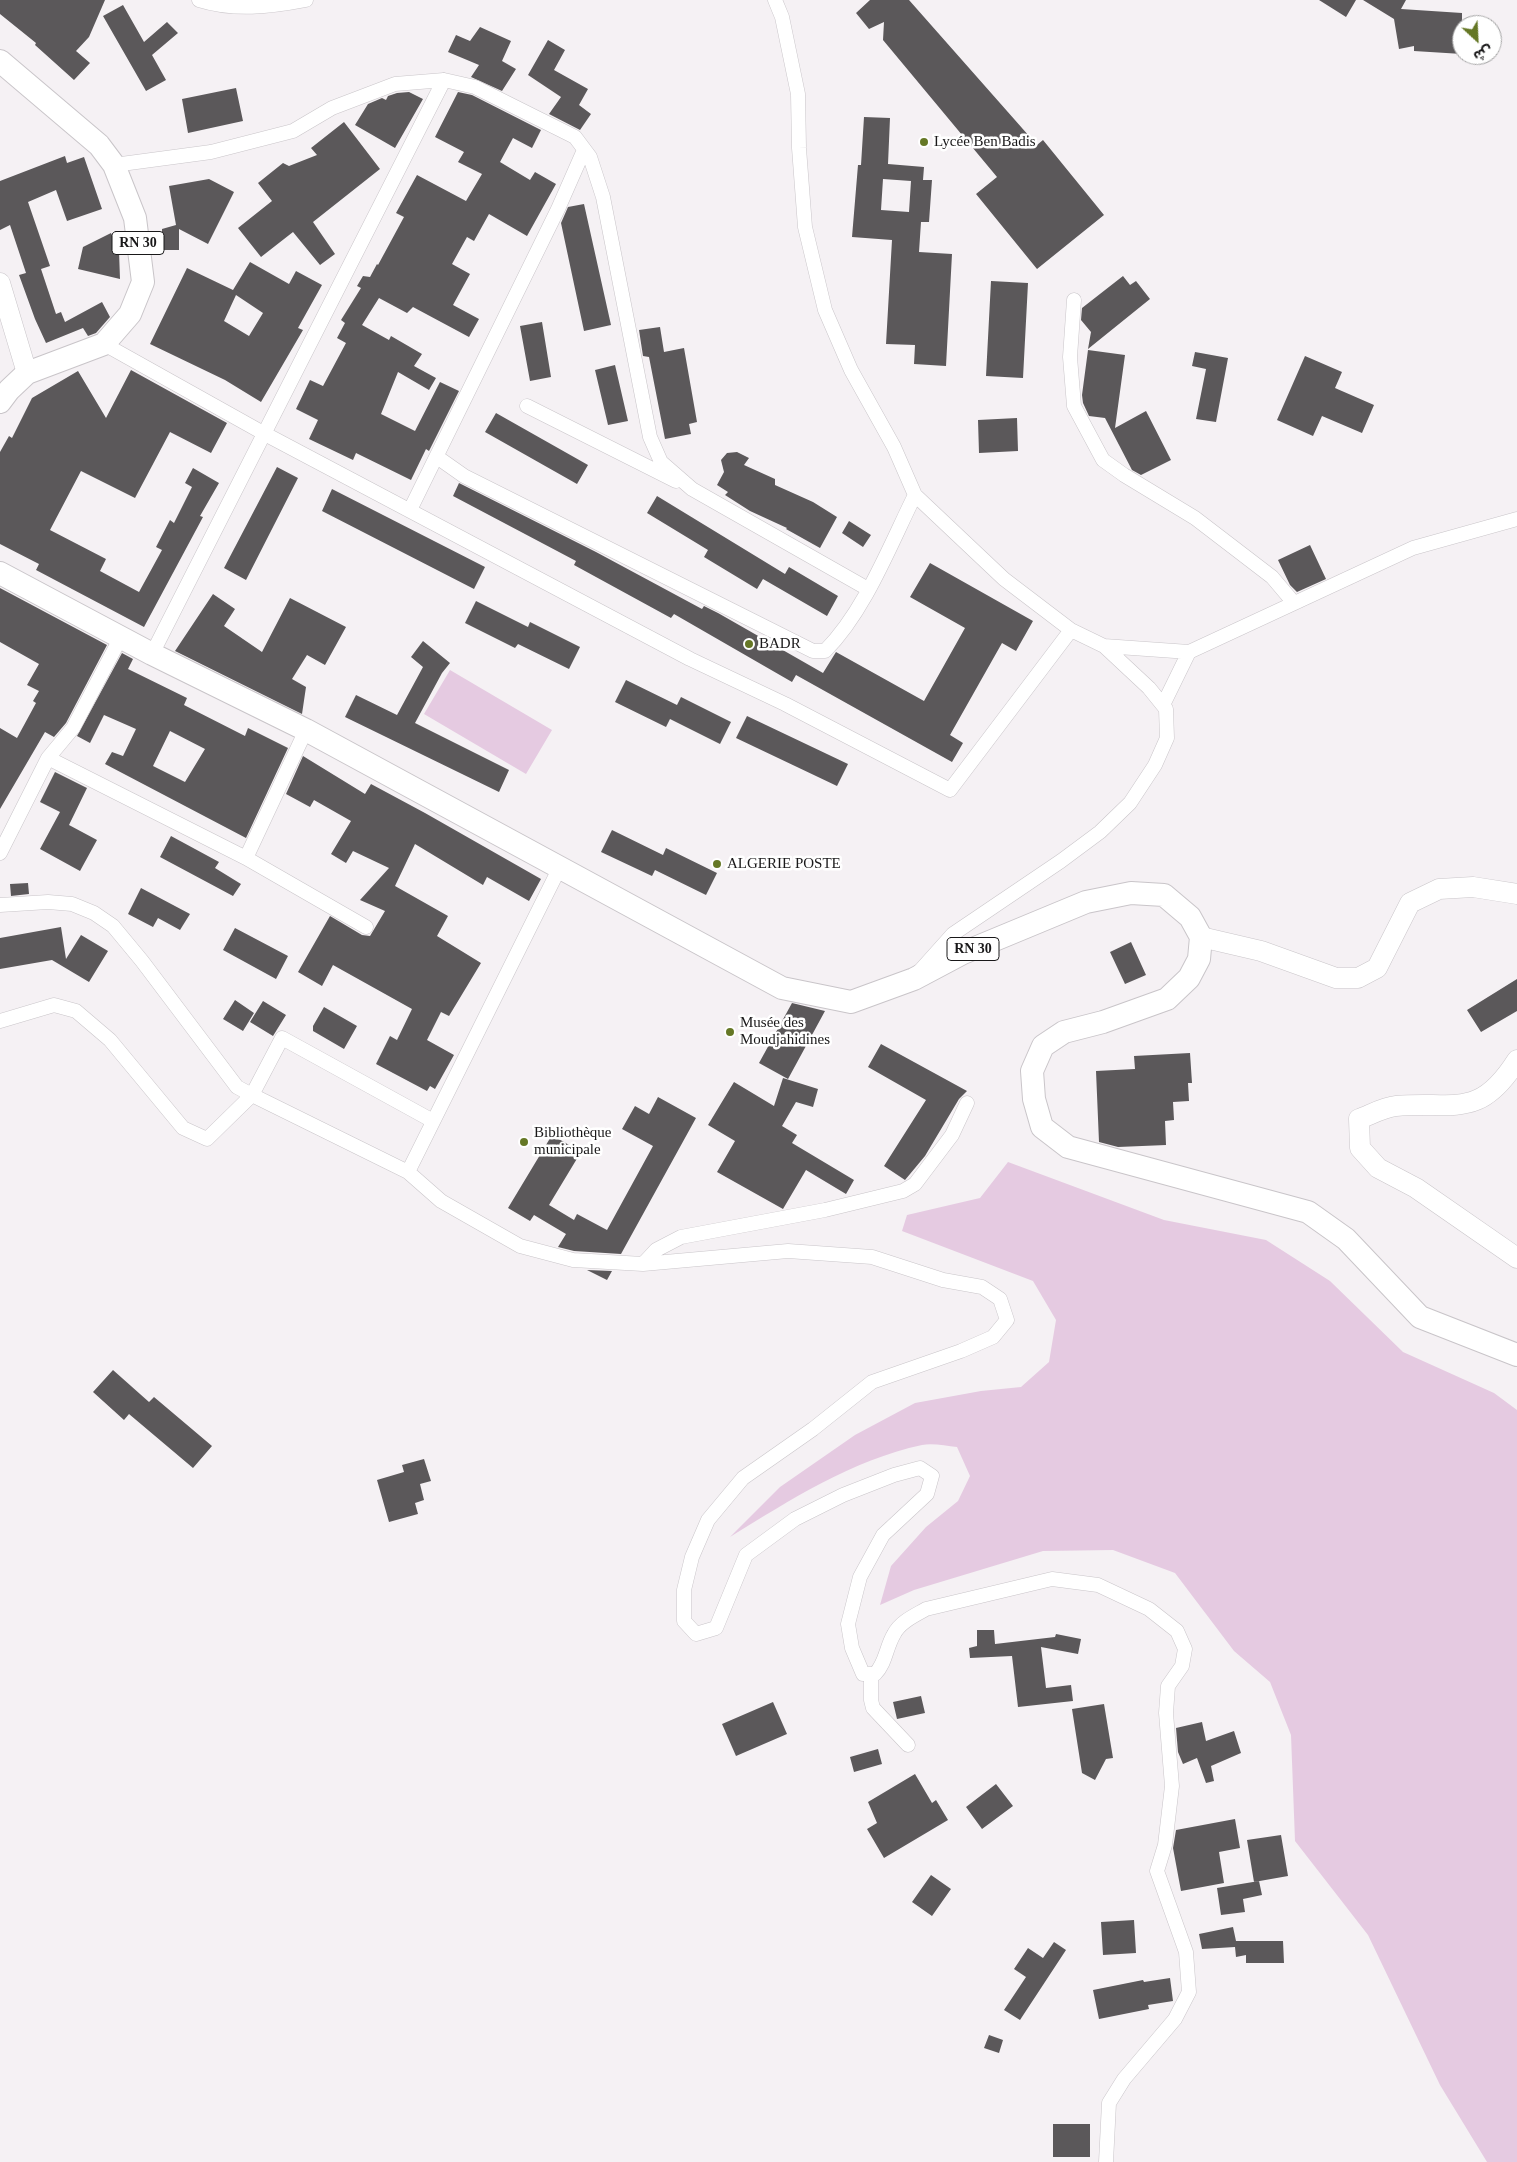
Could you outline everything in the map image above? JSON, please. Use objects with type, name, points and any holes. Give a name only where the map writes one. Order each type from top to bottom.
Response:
[{"type":"main road","name":"RN 30","points":[[0,61],[100,145],[114,165],[135,218],[143,282],[130,314],[104,344],[28,373],[1,398]]},
{"type":"main road","name":"RN 30","points":[[0,573],[152,654],[306,730],[782,988],[851,1002],[914,979],[963,953],[1086,902],[1131,893],[1164,895],[1190,917],[1201,938]]},
{"type":"main road","points":[[1201,938],[1199,959],[1189,978],[1167,999],[1103,1022],[1064,1032],[1043,1046],[1032,1071],[1034,1098],[1042,1127],[1068,1147],[1308,1212],[1346,1239],[1420,1317],[1517,1355]]},
{"type":"street","points":[[199,0],[214,5],[245,8],[306,0]]},
{"type":"street","points":[[775,0],[782,16],[798,94],[799,148],[805,227],[825,310],[851,370],[894,447],[915,495],[1004,578],[1071,630],[1104,646],[1149,688],[1166,709],[1167,738],[1156,765],[1130,803],[1100,832],[1062,861],[953,934],[914,979]]},
{"type":"street","points":[[152,654],[444,80]]},
{"type":"street","points":[[114,165],[211,152],[250,144],[293,131],[332,108],[395,84],[444,80],[475,86],[575,137],[590,157],[603,197],[650,437],[662,462],[692,489]]},
{"type":"street","points":[[410,510],[584,150]]},
{"type":"street","points":[[0,283],[28,373]]},
{"type":"street","points":[[1074,300],[1070,357],[1074,406],[1103,460],[1195,518],[1272,577],[1294,603]]},
{"type":"street","points":[[104,344],[265,434],[690,659],[785,704],[950,790],[1071,630]]},
{"type":"street","points":[[527,406],[692,489],[868,589]]},
{"type":"street","points":[[437,457],[464,476],[813,651],[825,650],[836,640],[868,589],[915,495]]},
{"type":"street","points":[[1104,646],[1189,652],[1414,548],[1517,519]]},
{"type":"street","points":[[0,853],[48,758],[73,728],[121,637]]},
{"type":"street","points":[[1163,706],[1189,652]]},
{"type":"street","points":[[246,858],[306,730]]},
{"type":"street","points":[[48,758],[246,858],[366,927]]},
{"type":"street","points":[[408,1172],[560,867]]},
{"type":"street","points":[[1201,938],[1261,951],[1336,978],[1358,978],[1377,968],[1410,902],[1439,889],[1473,887],[1517,894]]},
{"type":"street","points":[[0,905],[48,902],[72,904],[94,912],[113,926],[142,961],[237,1087],[408,1172],[441,1201],[520,1246],[573,1260],[643,1264],[788,1251],[872,1257],[943,1280],[982,1287],[1000,1299],[1007,1320],[993,1338],[960,1352],[872,1382],[814,1429],[743,1478],[708,1520],[692,1557],[684,1590],[684,1621],[696,1634],[716,1628],[746,1555],[803,1515],[851,1492],[894,1475],[920,1468],[932,1476],[927,1494],[883,1535],[860,1577],[848,1624],[852,1648],[863,1674],[872,1674],[881,1668],[894,1632],[907,1620],[926,1610],[1052,1579],[1098,1585],[1148,1609],[1177,1630],[1185,1649],[1182,1666],[1168,1686],[1166,1713],[1172,1786],[1165,1845],[1157,1871],[1186,1952],[1189,1992],[1175,2019],[1124,2078],[1109,2103],[1106,2162]]},
{"type":"street","points":[[0,1021],[54,1005],[76,1011],[110,1040],[183,1128],[207,1139],[252,1095],[282,1038],[433,1121]]},
{"type":"street","points":[[1517,1060],[1504,1081],[1489,1095],[1461,1106],[1393,1106],[1359,1120],[1360,1148],[1378,1168],[1416,1188],[1517,1258]]},
{"type":"street","points":[[643,1264],[656,1250],[681,1238],[825,1210],[903,1191],[915,1184],[952,1135],[967,1103]]},
{"type":"street","points":[[872,1674],[873,1708],[908,1745]]},
{"type":"shaded area","points":[[450,670],[552,730],[526,774],[424,714]]},
{"type":"shaded area","points":[[1008,1162],[1164,1220],[1266,1240],[1330,1281],[1403,1352],[1494,1393],[1517,1410],[1517,2162],[1487,2162],[1440,2085],[1368,1935],[1295,1841],[1291,1735],[1270,1682],[1234,1651],[1175,1573],[1113,1550],[1043,1551],[914,1590],[880,1605],[891,1566],[926,1527],[958,1501],[970,1476],[957,1447],[935,1444],[922,1445],[896,1452],[846,1471],[775,1509],[730,1537],[780,1487],[855,1435],[915,1403],[981,1391],[1021,1387],[1049,1362],[1056,1320],[1033,1281],[902,1231],[907,1215],[980,1198]]},
{"type":"building","points":[[0,0],[105,0],[89,37],[76,51],[90,63],[74,80],[35,45],[36,43],[0,14]]},
{"type":"building","points":[[870,0],[909,0],[1037,145],[1043,140],[1104,215],[1037,269],[976,194],[997,177],[883,40],[884,22],[869,29],[856,13]]},
{"type":"building","points":[[1319,0],[1356,0],[1346,17]]},
{"type":"building","points":[[1363,0],[1406,0],[1401,9],[1462,13],[1462,15],[1452,15],[1452,53],[1414,51],[1414,46],[1399,49],[1394,19]]},
{"type":"building","points":[[123,5],[144,42],[167,22],[178,33],[152,55],[166,80],[146,91],[103,16]]},
{"type":"building","points":[[480,27],[511,41],[502,61],[516,69],[502,91],[471,77],[479,65],[448,52],[456,35],[470,41]]},
{"type":"building","points":[[548,40],[565,50],[554,70],[588,89],[579,105],[591,114],[580,130],[549,114],[561,97],[528,75]]},
{"type":"building","points":[[236,88],[243,121],[188,133],[182,99]]},
{"type":"building","points":[[409,92],[423,99],[395,148],[355,125],[368,104],[382,98],[386,100],[388,96],[397,93]]},
{"type":"building","points":[[458,92],[472,95],[541,130],[532,148],[513,138],[500,162],[530,180],[535,172],[556,184],[527,236],[489,214],[474,241],[467,237],[452,264],[470,274],[453,305],[479,319],[469,337],[413,307],[407,313],[379,298],[362,325],[389,340],[391,336],[422,354],[414,366],[436,378],[429,390],[398,372],[381,414],[415,431],[440,382],[459,391],[429,451],[426,449],[411,480],[356,453],[353,460],[309,439],[318,420],[296,409],[310,380],[323,386],[346,343],[337,338],[345,323],[341,320],[361,288],[357,286],[363,276],[370,277],[404,217],[396,213],[417,175],[466,201],[482,174],[458,162],[464,152],[435,137]]},
{"type":"building","points":[[864,117],[890,118],[888,164],[924,167],[923,180],[932,180],[929,222],[921,222],[919,252],[952,254],[946,366],[914,364],[915,345],[886,344],[892,240],[852,237],[858,165],[861,165]],"holes":[[[883,179],[911,181],[909,212],[881,210]]]},
{"type":"building","points":[[344,122],[380,169],[313,222],[335,254],[320,265],[293,232],[261,257],[238,228],[272,201],[258,183],[283,163],[289,166],[317,155],[311,148]]},
{"type":"building","points":[[65,156],[67,163],[84,157],[102,209],[67,221],[56,190],[28,202],[50,266],[41,269],[56,314],[61,312],[65,322],[102,302],[110,317],[96,333],[88,336],[83,328],[46,343],[19,275],[26,273],[10,225],[0,230],[0,181]]},
{"type":"building","points":[[209,179],[234,192],[208,244],[179,229],[179,250],[162,250],[162,229],[176,225],[169,186]]},
{"type":"building","points":[[584,204],[611,325],[584,331],[561,223],[568,207]]},
{"type":"building","points":[[111,233],[119,251],[120,279],[78,269],[83,247]]},
{"type":"building","points":[[250,262],[289,284],[296,271],[322,285],[298,328],[303,330],[261,402],[225,380],[150,344],[187,268],[233,290]],"holes":[[[236,295],[263,313],[249,336],[224,321]]]},
{"type":"building","points":[[1123,276],[1130,285],[1136,281],[1150,299],[1088,349],[1091,332],[1081,320],[1082,308]]},
{"type":"building","points":[[991,281],[1028,283],[1023,378],[986,376]]},
{"type":"building","points":[[542,322],[551,377],[530,381],[520,326]]},
{"type":"building","points":[[660,327],[664,352],[684,348],[697,422],[689,424],[691,434],[665,439],[649,357],[643,356],[639,330]]},
{"type":"building","points":[[1088,350],[1125,355],[1115,428],[1146,411],[1171,460],[1141,475],[1132,470],[1105,418],[1089,416],[1083,403],[1082,395]]},
{"type":"building","points":[[1195,352],[1228,358],[1216,422],[1196,419],[1206,369],[1192,366]]},
{"type":"building","points":[[1305,356],[1342,372],[1335,388],[1374,405],[1362,433],[1322,416],[1313,436],[1277,420]]},
{"type":"building","points":[[615,365],[628,421],[608,425],[595,370]]},
{"type":"building","points":[[131,370],[227,423],[211,453],[170,432],[135,498],[81,471],[50,530],[106,559],[100,571],[139,592],[162,550],[156,547],[170,520],[174,523],[192,487],[185,483],[193,468],[219,483],[200,516],[203,517],[144,627],[36,570],[39,564],[0,544],[0,452],[9,436],[12,438],[32,398],[78,371],[106,418]]},
{"type":"building","points":[[496,413],[588,465],[577,484],[485,432]]},
{"type":"building","points":[[1017,418],[1018,451],[979,453],[978,420]]},
{"type":"building","points":[[737,452],[749,458],[744,465],[775,479],[775,485],[813,502],[837,517],[820,548],[787,528],[750,511],[725,495],[728,492],[717,485],[724,472],[721,460],[727,453]]},
{"type":"building","points":[[277,467],[298,478],[246,580],[224,568]]},
{"type":"building","points":[[459,483],[596,552],[702,609],[704,606],[718,613],[823,673],[836,652],[924,701],[965,628],[910,597],[930,563],[1033,621],[1016,651],[1002,643],[950,735],[963,743],[952,762],[796,675],[792,682],[674,614],[671,618],[574,565],[576,561],[453,496]]},
{"type":"building","points":[[332,489],[485,567],[474,589],[322,511]]},
{"type":"building","points":[[657,496],[785,574],[789,567],[838,596],[827,616],[763,579],[757,589],[704,557],[708,550],[647,513]]},
{"type":"building","points":[[849,521],[871,535],[863,547],[842,533]]},
{"type":"building","points":[[1310,545],[1326,579],[1297,592],[1290,585],[1278,560]]},
{"type":"building","points":[[0,588],[107,645],[66,723],[54,737],[45,732],[0,809],[0,728],[17,738],[36,703],[33,701],[39,691],[27,685],[39,664],[0,642]]},
{"type":"building","points":[[213,594],[235,609],[224,626],[262,652],[290,598],[346,627],[325,665],[307,655],[292,679],[306,687],[302,714],[175,651]]},
{"type":"building","points":[[476,601],[528,627],[530,622],[580,647],[569,669],[518,644],[515,648],[465,623]]},
{"type":"building","points":[[423,641],[450,663],[442,673],[415,723],[509,770],[499,792],[345,717],[356,695],[397,715],[423,667],[411,657]]},
{"type":"building","points":[[122,653],[133,659],[128,669],[187,698],[184,705],[245,736],[248,728],[288,748],[246,838],[105,764],[112,752],[123,756],[136,729],[104,715],[90,743],[77,736]],"holes":[[[170,731],[205,749],[185,782],[153,766]]]},
{"type":"building","points":[[626,680],[677,705],[681,697],[731,722],[720,744],[670,719],[666,727],[615,702]]},
{"type":"building","points":[[747,716],[848,764],[837,786],[736,738]]},
{"type":"building","points":[[303,756],[365,794],[371,784],[541,879],[529,901],[487,877],[483,885],[415,844],[395,886],[448,916],[437,936],[481,963],[449,1016],[441,1012],[427,1040],[454,1055],[435,1089],[430,1086],[427,1091],[376,1064],[390,1036],[397,1040],[412,1009],[333,965],[322,986],[298,972],[330,916],[362,935],[370,936],[385,911],[360,900],[389,868],[353,851],[346,863],[331,854],[351,821],[314,800],[310,807],[286,794]]},
{"type":"building","points":[[55,772],[87,788],[69,825],[97,840],[80,871],[40,849],[60,812],[40,802]]},
{"type":"building","points":[[612,830],[663,855],[666,848],[717,873],[706,895],[655,870],[652,876],[601,852]]},
{"type":"building","points":[[171,836],[219,862],[215,868],[241,884],[233,896],[160,857]]},
{"type":"building","points":[[28,883],[29,894],[11,896],[10,884]]},
{"type":"building","points":[[141,888],[190,914],[180,930],[158,918],[153,927],[128,914]]},
{"type":"building","points":[[61,927],[66,959],[81,935],[108,951],[89,982],[52,960],[0,969],[0,938]]},
{"type":"building","points":[[235,928],[288,956],[276,979],[223,950]]},
{"type":"building","points":[[1131,942],[1146,975],[1125,984],[1110,952]]},
{"type":"building","points":[[1517,979],[1517,1011],[1481,1032],[1467,1010]]},
{"type":"building","points":[[235,1000],[254,1013],[243,1031],[223,1019]]},
{"type":"building","points":[[263,1001],[286,1015],[273,1036],[250,1022]]},
{"type":"building","points":[[792,1003],[825,1011],[788,1079],[759,1063]]},
{"type":"building","points":[[324,1007],[357,1026],[344,1049],[313,1031],[313,1026]]},
{"type":"building","points":[[881,1044],[967,1091],[959,1099],[925,1156],[905,1180],[884,1166],[926,1100],[868,1067]]},
{"type":"building","points":[[1190,1053],[1192,1083],[1188,1083],[1189,1101],[1173,1102],[1174,1120],[1165,1121],[1166,1145],[1118,1147],[1099,1142],[1096,1071],[1135,1069],[1134,1056]]},
{"type":"building","points":[[783,1078],[818,1089],[813,1107],[796,1102],[782,1126],[797,1135],[792,1143],[854,1180],[846,1194],[806,1170],[783,1209],[717,1172],[735,1141],[708,1125],[734,1082],[774,1106]]},
{"type":"building","points":[[658,1097],[696,1118],[621,1254],[574,1251],[558,1247],[566,1234],[534,1215],[530,1221],[508,1208],[552,1135],[581,1152],[549,1205],[574,1220],[577,1214],[607,1230],[653,1146],[622,1129],[635,1106],[649,1114]]},
{"type":"building","points":[[587,1270],[612,1271],[607,1280]]},
{"type":"building","points":[[113,1370],[149,1402],[154,1397],[212,1446],[193,1468],[129,1414],[124,1420],[93,1392]]},
{"type":"building","points":[[424,1459],[431,1481],[420,1484],[424,1500],[415,1503],[418,1514],[389,1522],[377,1480],[404,1472],[402,1465]]},
{"type":"building","points":[[977,1630],[994,1630],[995,1644],[1055,1637],[1056,1634],[1081,1639],[1078,1654],[1041,1647],[1046,1688],[1071,1685],[1073,1701],[1018,1707],[1012,1656],[970,1658],[969,1648],[977,1646]]},
{"type":"building","points":[[921,1696],[925,1713],[897,1719],[893,1702]]},
{"type":"building","points":[[773,1702],[787,1734],[736,1756],[722,1724]]},
{"type":"building","points":[[1104,1704],[1113,1758],[1106,1759],[1095,1780],[1082,1773],[1072,1709]]},
{"type":"building","points":[[1202,1722],[1206,1741],[1234,1731],[1241,1753],[1211,1766],[1214,1781],[1206,1783],[1197,1758],[1183,1764],[1178,1752],[1176,1728]]},
{"type":"building","points":[[878,1749],[882,1764],[854,1772],[850,1757]]},
{"type":"building","points":[[915,1774],[932,1803],[936,1800],[948,1820],[884,1858],[867,1829],[877,1823],[868,1802]]},
{"type":"building","points":[[996,1784],[1013,1806],[982,1829],[966,1807]]},
{"type":"building","points":[[1235,1819],[1240,1848],[1219,1852],[1224,1883],[1181,1891],[1173,1848],[1176,1830]]},
{"type":"building","points":[[1281,1835],[1288,1876],[1254,1882],[1247,1840]]},
{"type":"building","points":[[931,1875],[951,1889],[932,1916],[912,1902]]},
{"type":"building","points":[[1259,1881],[1262,1895],[1243,1899],[1245,1912],[1221,1915],[1217,1888]]},
{"type":"building","points":[[1134,1920],[1136,1953],[1103,1955],[1101,1922]]},
{"type":"building","points":[[1233,1927],[1236,1941],[1283,1941],[1284,1963],[1246,1963],[1246,1955],[1236,1957],[1235,1947],[1202,1949],[1199,1934]]},
{"type":"building","points":[[1054,1942],[1066,1950],[1020,2020],[1004,2010],[1026,1977],[1014,1969],[1028,1948],[1043,1958]]},
{"type":"building","points":[[1170,1978],[1173,2001],[1148,2005],[1149,2009],[1099,2019],[1093,1990],[1143,1980],[1144,1982]]},
{"type":"building","points":[[989,2035],[1003,2040],[999,2053],[984,2048]]},
{"type":"building","points":[[1053,2124],[1090,2124],[1090,2157],[1053,2157]]},
{"type":"place","name":"Lycée Ben Badis","points":[[924,142]]},
{"type":"place","name":"BADR","points":[[749,644]]},
{"type":"place","name":"ALGERIE POSTE","points":[[717,864]]},
{"type":"place","name":"Musée des Moudjahidines","points":[[730,1032]]},
{"type":"place","name":"Bibliothèque municipale","points":[[524,1142]]}]
